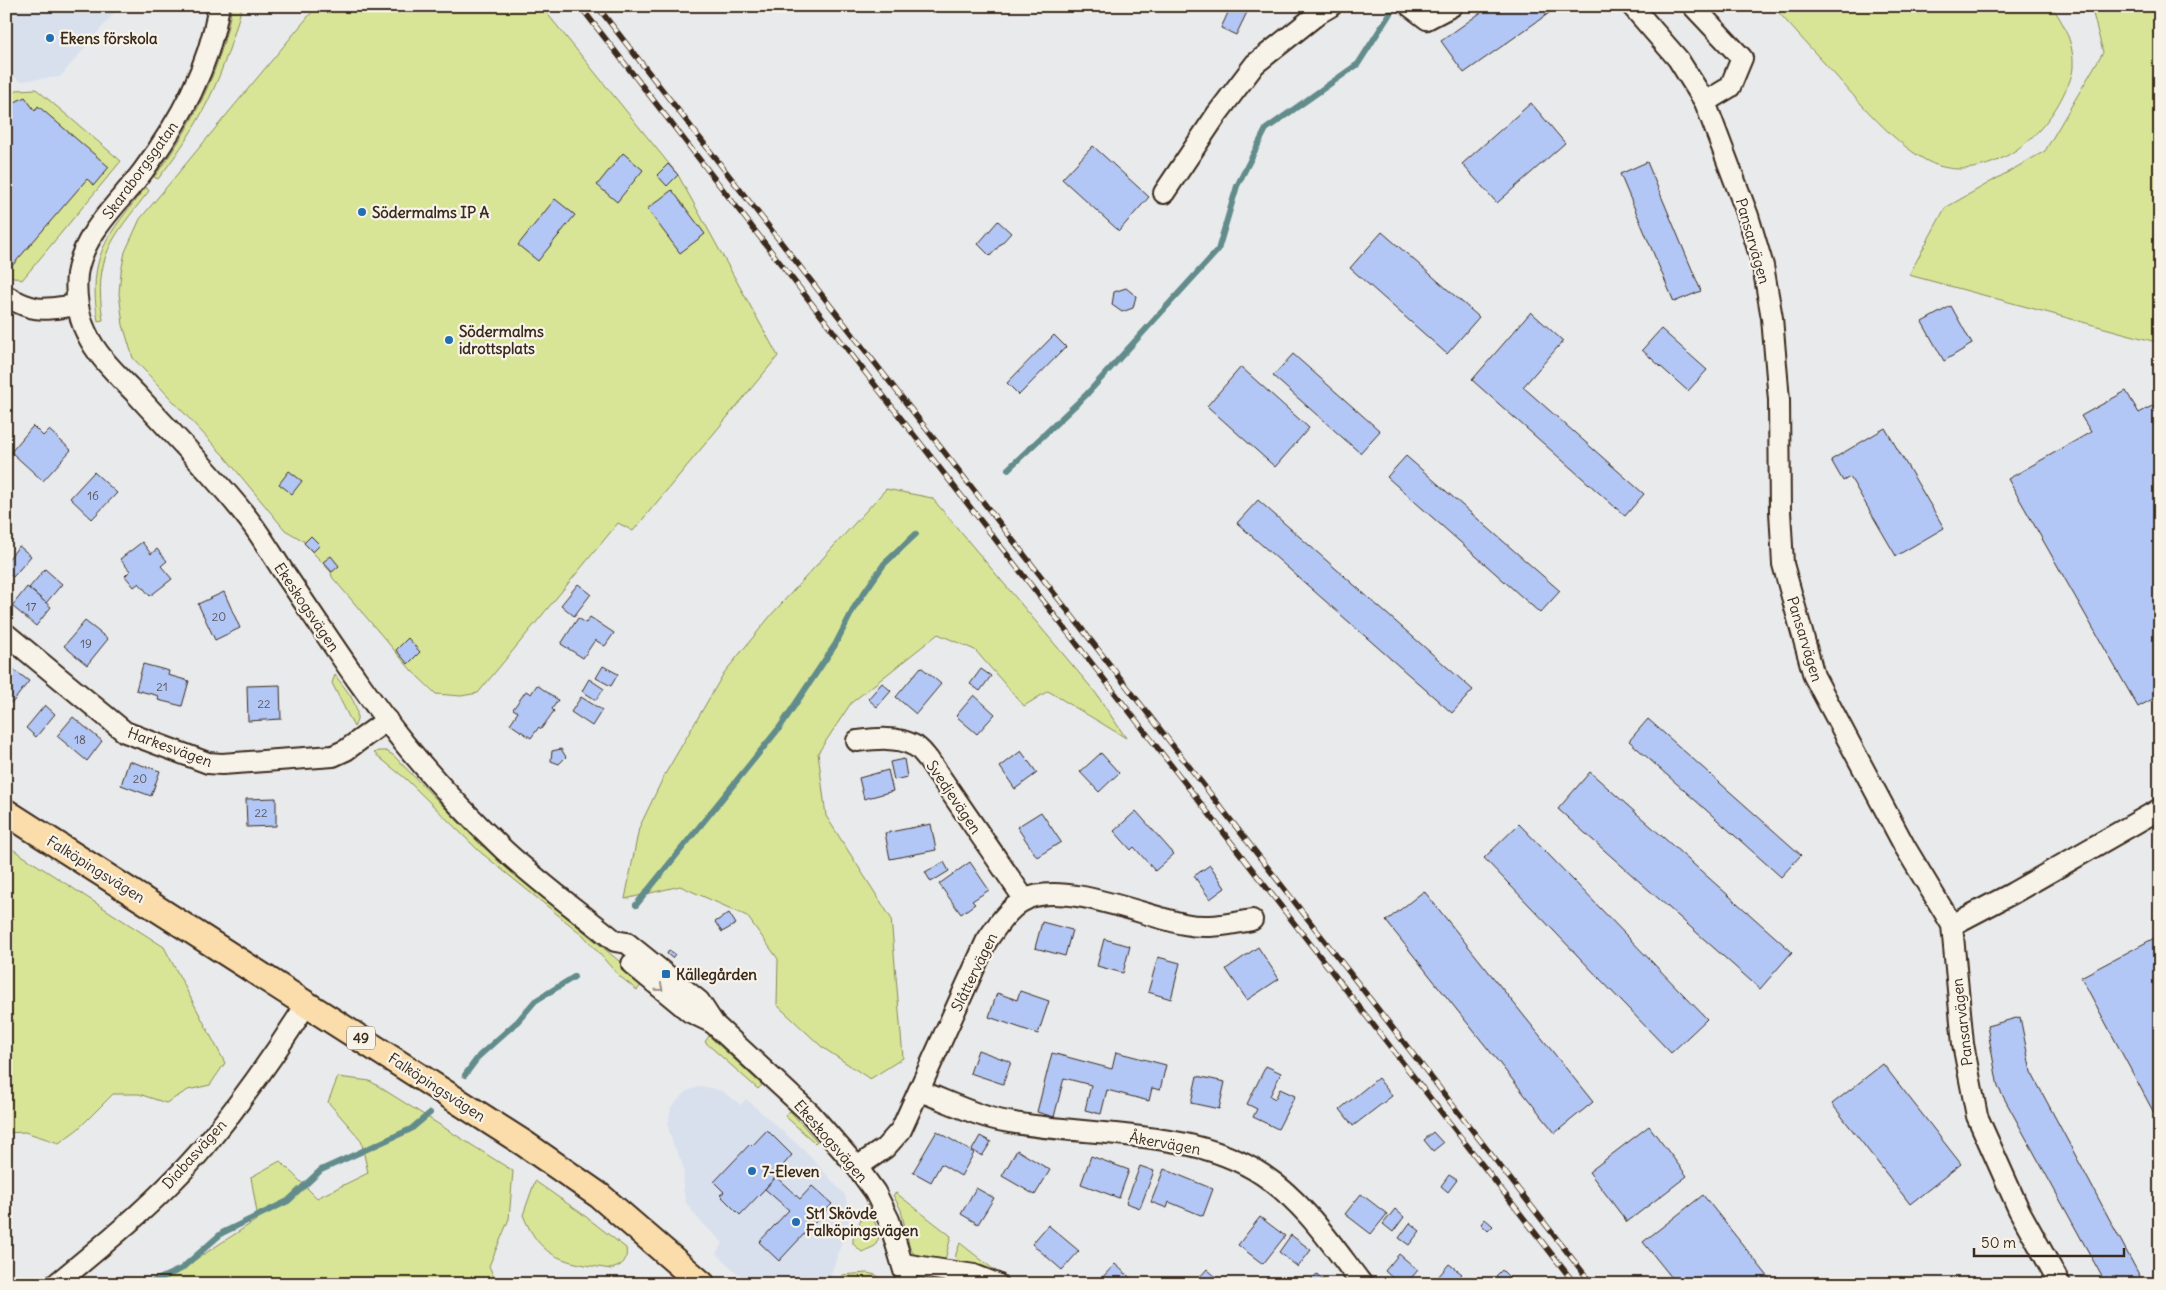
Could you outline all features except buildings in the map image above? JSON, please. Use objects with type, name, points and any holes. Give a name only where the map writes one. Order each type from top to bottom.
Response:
[{"type":"main road","name":"Falköpingsvägen","points":[[6,812],[525,1144],[592,1191],[702,1284]]},
{"type":"street","name":"Skaraborgsgatan","points":[[78,306],[77,273],[84,251],[106,215],[141,174],[180,116],[199,77],[212,43],[219,6]]},
{"type":"street","points":[[1164,193],[1217,114],[1255,64],[1319,13],[1331,6]]},
{"type":"street","points":[[1410,6],[1427,19],[1452,6]]},
{"type":"street","name":"Pansarvägen","points":[[1632,6],[1678,59],[1705,102],[1748,216],[1763,266],[1772,318],[1779,400],[1780,511],[1783,564],[1814,676],[1905,847],[1952,925],[1963,1044],[1977,1116],[2019,1210],[2060,1284]]},
{"type":"street","points":[[1692,6],[1742,58],[1730,87],[1705,102]]},
{"type":"street","points":[[6,296],[25,307],[37,310],[78,306]]},
{"type":"street","name":"Ekeskogsvägen","points":[[78,306],[87,334],[107,363],[204,467],[248,520],[349,668],[387,720],[433,776],[505,851],[615,941],[619,954],[690,1012],[714,1024],[810,1112],[857,1167],[875,1192],[885,1213],[908,1284]]},
{"type":"street","name":"Harkesvägen","points":[[6,634],[125,732],[208,763],[222,764],[333,756],[346,750],[387,720]]},
{"type":"street","name":"Svedjevägen","points":[[857,741],[896,740],[914,745],[928,759],[1024,900]]},
{"type":"street","points":[[1952,925],[2013,893],[2160,809]]},
{"type":"street","points":[[1024,900],[1052,894],[1077,896],[1199,926],[1214,926],[1252,920]]},
{"type":"street","name":"Slåttervägen","points":[[857,1167],[885,1148],[900,1130],[920,1091],[986,942],[996,927],[1024,900]]},
{"type":"street","name":"Diabasvägen","points":[[56,1284],[108,1241],[204,1147],[250,1087],[307,1003]]},
{"type":"street","name":"Åkervägen","points":[[920,1091],[996,1120],[1172,1141],[1199,1147],[1240,1162],[1264,1175],[1306,1211],[1362,1284]]},
{"type":"street","points":[[903,1264],[974,1275],[997,1284]]},
{"type":"shaded area","name":"Ekens förskola","points":[[6,6],[120,6],[60,77],[20,81],[6,71]]},
{"type":"shaded area","points":[[702,1086],[722,1091],[741,1105],[746,1099],[807,1153],[845,1195],[849,1210],[849,1222],[830,1277],[786,1284],[772,1284],[765,1278],[760,1284],[748,1284],[716,1253],[723,1243],[700,1221],[686,1203],[683,1188],[684,1171],[668,1127],[671,1107],[687,1091]]},
{"type":"green space","points":[[232,6],[242,6],[219,77],[199,117],[174,158],[158,179],[154,177],[181,138],[213,75],[221,53]]},
{"type":"green space","name":"Södermalms idrottsplats","points":[[317,6],[541,6],[678,175],[778,356],[633,531],[618,523],[478,693],[461,696],[436,694],[412,671],[304,541],[285,530],[225,457],[133,358],[123,325],[119,293],[121,272],[125,252],[140,219]]},
{"type":"green space","points":[[1773,6],[2051,6],[2064,26],[2070,42],[2073,58],[2072,72],[2068,85],[2056,108],[2030,139],[2014,151],[1996,161],[1978,167],[1959,169],[1939,166],[1912,151],[1884,128]]},
{"type":"green space","points":[[2091,6],[2160,6],[2160,343],[1909,275],[1945,208],[2045,151],[2103,52]]},
{"type":"green space","points":[[36,89],[121,161],[22,280],[6,274],[6,97],[17,90]]},
{"type":"green space","points":[[146,187],[149,191],[125,222],[108,250],[103,264],[101,280],[103,320],[98,321],[95,280],[103,248],[120,219]]},
{"type":"green space","points":[[886,489],[932,498],[1095,692],[1126,738],[1048,691],[1024,706],[975,650],[938,634],[851,703],[818,753],[826,816],[891,918],[903,1058],[870,1079],[822,1047],[777,1005],[778,959],[747,916],[680,886],[625,899],[639,828],[664,776],[724,673],[772,614]]},
{"type":"green space","points":[[335,675],[355,706],[357,720],[354,727],[332,683]]},
{"type":"green space","points":[[386,751],[393,755],[482,846],[644,982],[637,990],[618,975],[584,936],[479,851],[406,779],[374,753]]},
{"type":"green space","points":[[6,845],[164,947],[225,1063],[210,1085],[188,1090],[166,1103],[139,1094],[113,1094],[78,1129],[59,1143],[25,1132],[6,1133]]},
{"type":"green space","points":[[709,1036],[762,1085],[758,1089],[705,1042]]},
{"type":"green space","points":[[338,1077],[370,1081],[513,1171],[509,1219],[489,1266],[497,1284],[158,1284],[258,1219],[251,1177],[280,1161],[317,1198],[368,1173],[361,1140],[328,1102]]},
{"type":"green space","points":[[790,1111],[817,1141],[815,1143],[785,1116]]},
{"type":"green space","points":[[535,1181],[581,1213],[626,1248],[624,1262],[611,1269],[569,1261],[548,1251],[530,1231],[523,1215]]},
{"type":"green space","points":[[896,1193],[951,1236],[945,1260],[942,1262],[922,1259],[913,1253],[909,1245],[901,1210],[893,1195]]},
{"type":"green space","points":[[867,1204],[880,1235],[875,1246],[862,1252],[853,1244],[853,1239]]},
{"type":"green space","points":[[960,1243],[998,1273],[955,1264]]},
{"type":"green space","points":[[867,1273],[876,1275],[887,1284],[839,1284],[842,1275]]},
{"type":"green space","points":[[830,1277],[832,1284],[787,1284]]},
{"type":"waterway","points":[[1008,469],[1086,395],[1218,250],[1237,186],[1266,129],[1358,64],[1391,12]]},
{"type":"waterway","points":[[636,905],[780,727],[835,645],[855,606],[884,564],[916,534]]},
{"type":"waterway","points":[[465,1075],[479,1056],[518,1021],[535,1001],[574,977]]},
{"type":"waterway","points":[[148,1284],[181,1269],[222,1233],[288,1201],[321,1170],[411,1129],[430,1113]]},
{"type":"railway","points":[[580,6],[1575,1284]]},
{"type":"railway","points":[[597,6],[1592,1284]]},
{"type":"place","name":"Ekens förskola","points":[[50,38]]},
{"type":"place","name":"Södermalms IP A","points":[[362,212]]},
{"type":"place","name":"Södermalms idrottsplats","points":[[449,340]]},
{"type":"place","name":"Källegården","points":[[666,974]]},
{"type":"place","name":"7-Eleven","points":[[752,1171]]},
{"type":"place","name":"St1 Skövde Falköpingsvägen","points":[[796,1222]]}]
